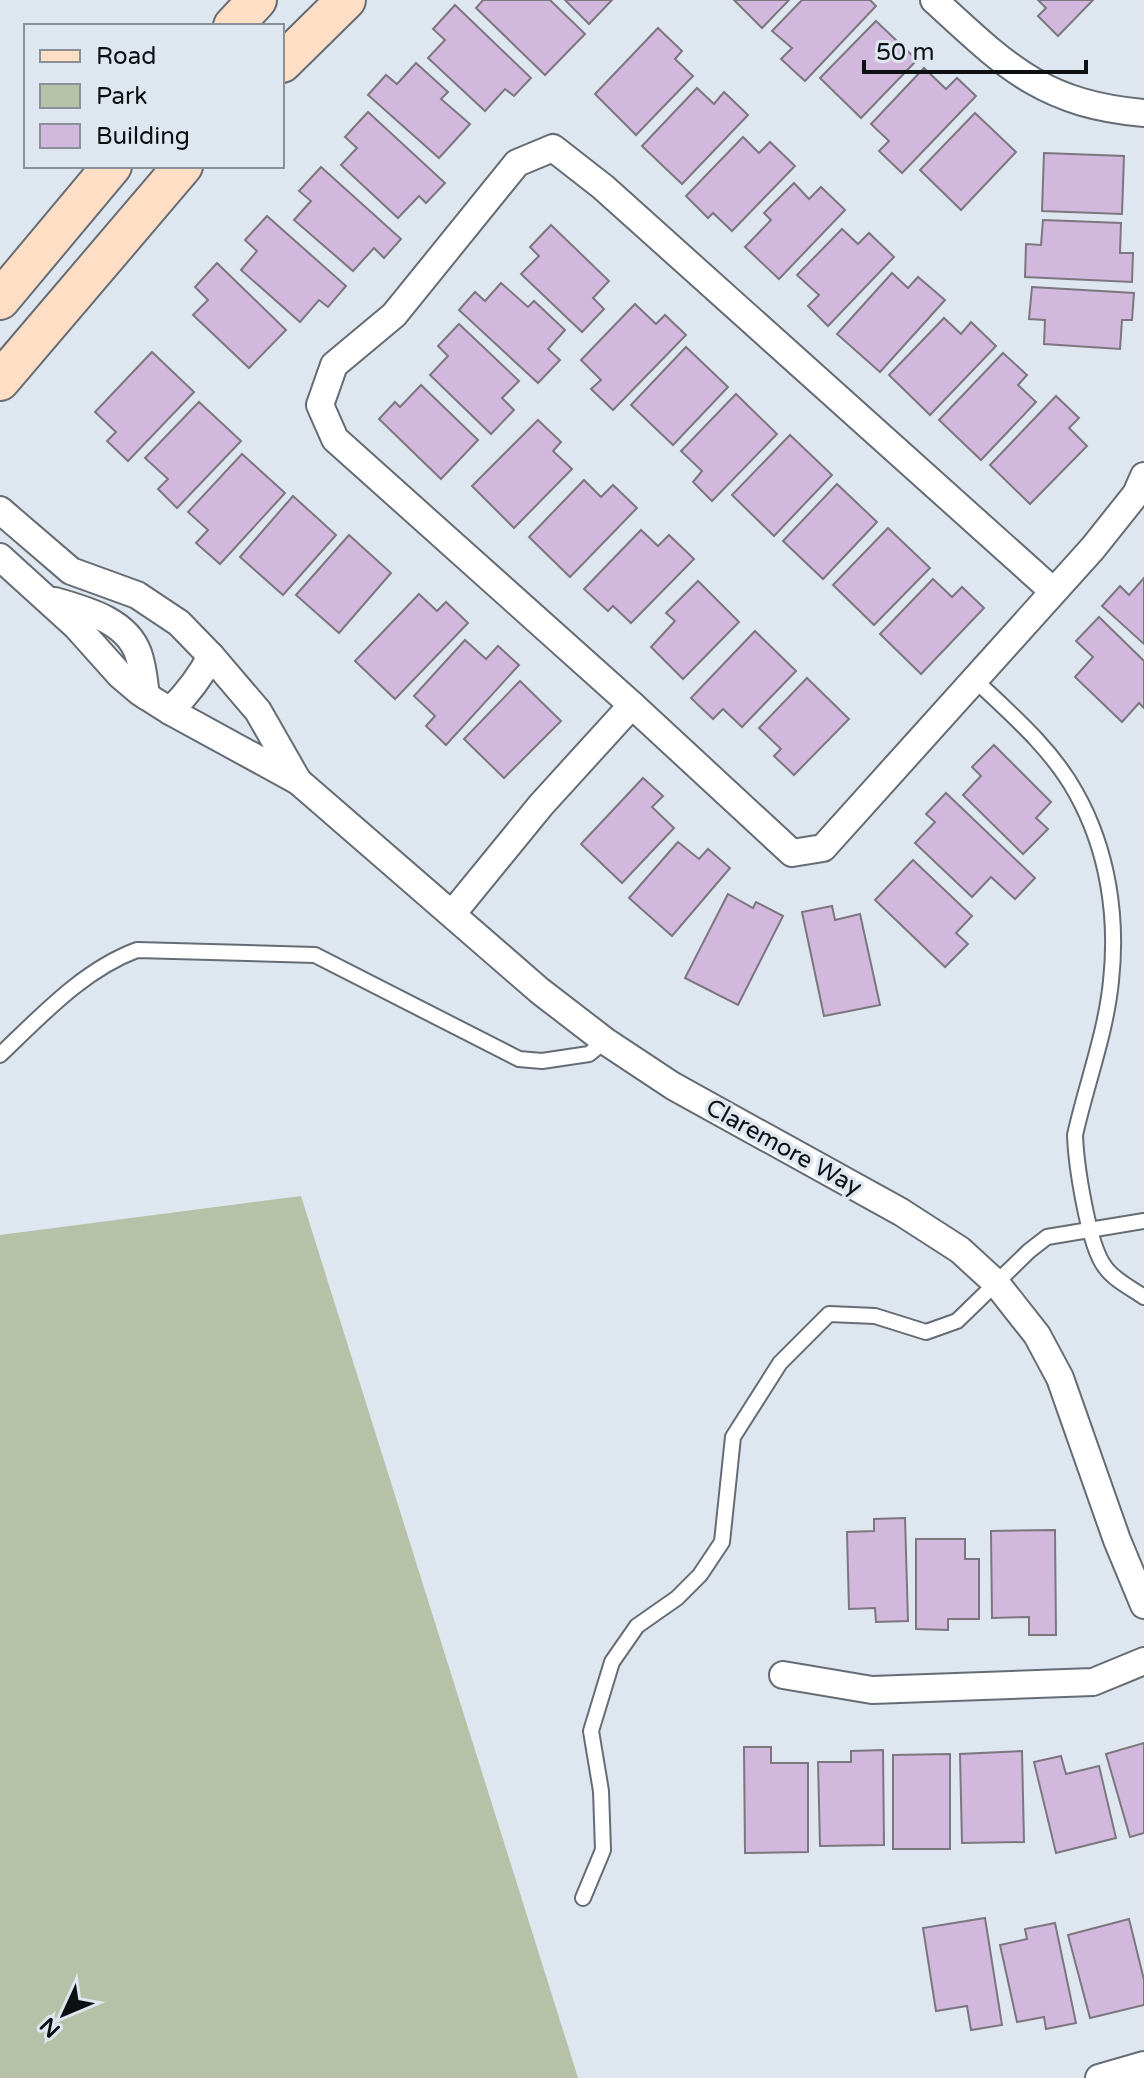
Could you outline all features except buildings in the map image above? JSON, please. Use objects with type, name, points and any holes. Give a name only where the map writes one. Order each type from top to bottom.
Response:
[{"type":"main road","points":[[235,24],[257,0]]},
{"type":"main road","points":[[284,61],[346,0]]},
{"type":"main road","points":[[0,300],[110,168]]},
{"type":"main road","points":[[0,381],[181,168]]},
{"type":"street","points":[[934,0],[1005,65],[1055,94],[1103,109],[1144,113]]},
{"type":"street","points":[[1053,591],[603,187],[553,148],[517,163],[394,315],[334,365],[320,405],[335,439],[792,853],[823,848],[1053,591],[1136,494],[1144,476]]},
{"type":"street","name":"Claremore Way","points":[[0,510],[71,571],[137,595],[179,623],[258,711],[298,781]]},
{"type":"street","name":"Claremore Way","points":[[0,557],[77,627],[120,675],[146,696],[298,781],[540,991],[605,1041],[673,1086],[901,1212],[960,1250],[996,1283],[1037,1335],[1060,1378],[1117,1540],[1144,1605]]},
{"type":"street","points":[[170,711],[185,697],[211,656]]},
{"type":"street","points":[[452,914],[541,805],[632,705]]},
{"type":"street","points":[[783,1675],[872,1690],[1093,1682],[1144,1661]]},
{"type":"street","points":[[1099,2078],[1144,2065]]},
{"type":"lane","points":[[975,680],[1033,736],[1076,792],[1101,847],[1114,917],[1111,982],[1075,1135],[1075,1156],[1091,1232],[1106,1269],[1144,1297]]},
{"type":"lane","points":[[0,1055],[89,975],[112,959],[137,950],[315,955],[519,1059],[542,1061],[589,1054],[605,1041]]},
{"type":"lane","points":[[583,1898],[603,1850],[601,1791],[591,1731],[612,1662],[637,1626],[677,1598],[700,1575],[722,1542],[733,1437],[780,1363],[829,1314],[875,1316],[926,1332],[957,1321],[1047,1237],[1144,1221]]},
{"type":"green space","points":[[301,1196],[578,2078],[0,2078],[0,1235]]}]
